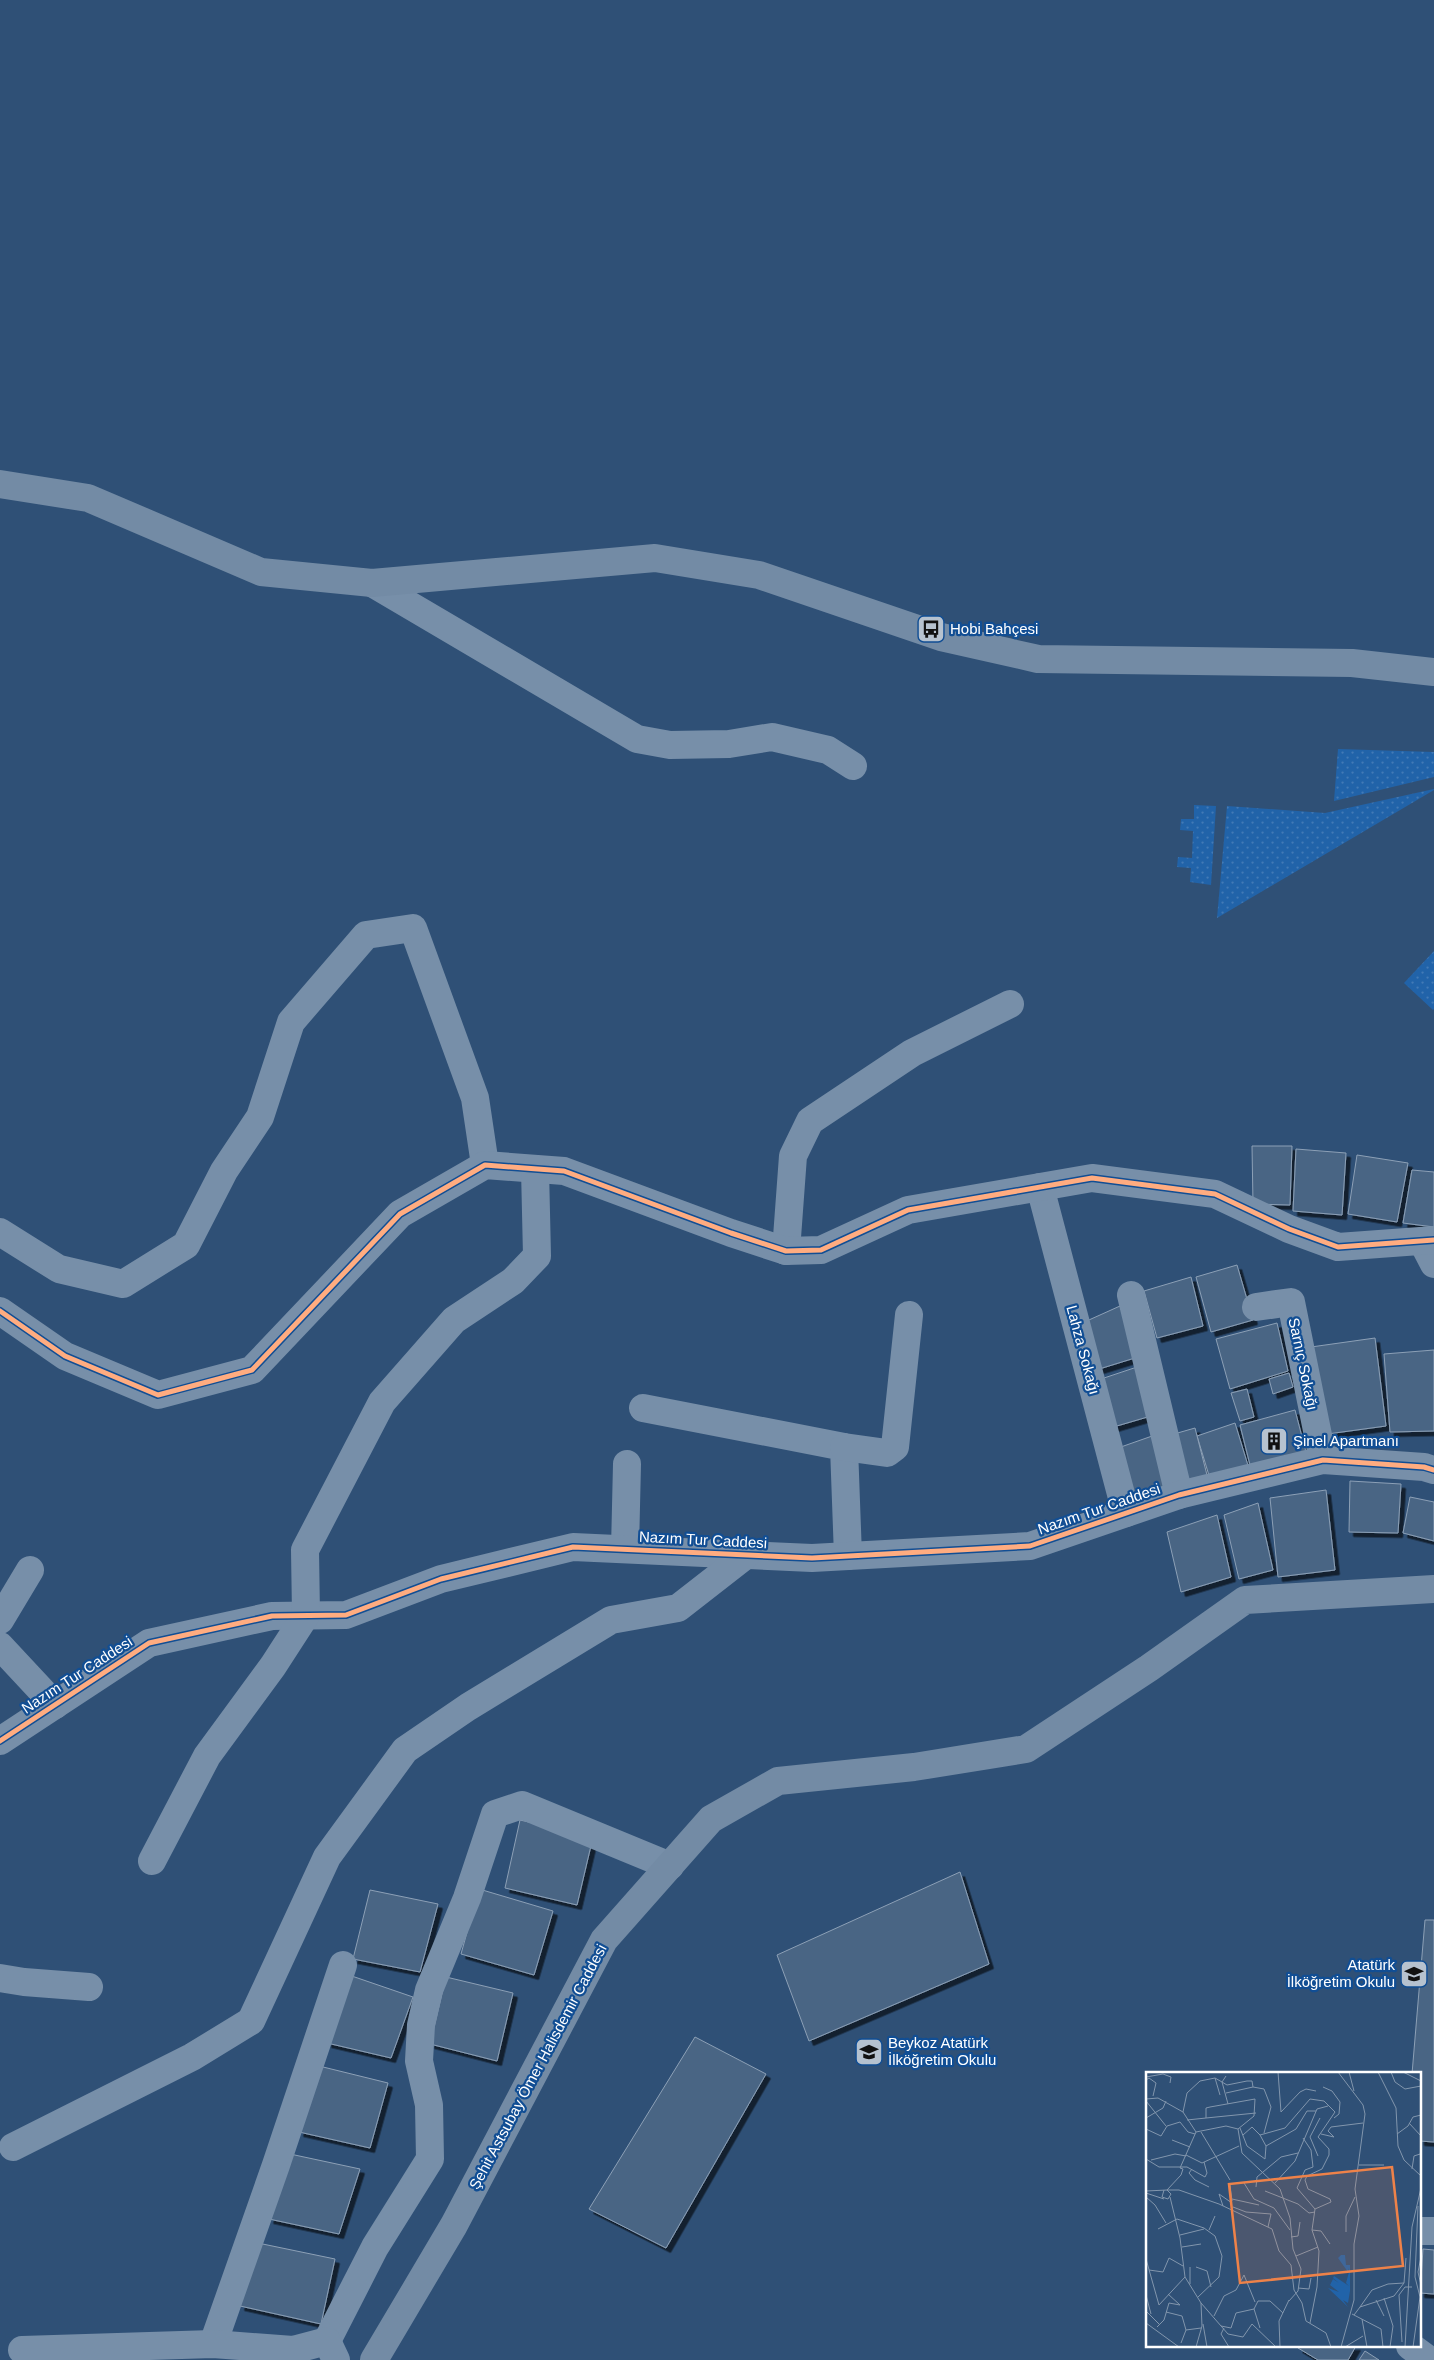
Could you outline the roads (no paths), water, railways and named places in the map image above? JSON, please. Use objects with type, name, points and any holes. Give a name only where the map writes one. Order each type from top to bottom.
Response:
[{"type":"street","points":[[0,484],[88,498],[261,572],[372,583],[655,558],[759,575],[941,637],[1038,659],[1352,663],[1434,672]]},
{"type":"street","points":[[372,583],[637,739],[670,745],[719,744],[772,737],[828,750],[853,766]]},
{"type":"street","points":[[0,1232],[59,1269],[123,1284],[186,1245],[224,1171],[260,1117],[291,1022],[366,935],[413,928],[475,1098],[485,1166]]},
{"type":"street","points":[[786,1250],[793,1156],[810,1121],[912,1053],[1010,1004]]},
{"type":"street","points":[[0,1311],[65,1356],[158,1394],[252,1370],[400,1214],[485,1166],[564,1171],[731,1233],[786,1250],[821,1250],[908,1210],[1092,1178],[1216,1194],[1289,1229],[1338,1246],[1430,1248]]},
{"type":"street","points":[[152,1861],[207,1756],[273,1666],[306,1616],[305,1550],[382,1402],[454,1320],[513,1281],[537,1256],[535,1169]]},
{"type":"street","name":"Lahza Sokağı","points":[[1040,1187],[1126,1513]]},
{"type":"street","points":[[1131,1295],[1179,1495]]},
{"type":"street","name":"Sarnıç Sokağı","points":[[1256,1307],[1290,1302],[1323,1460]]},
{"type":"street","points":[[642,1408],[844,1447],[887,1453],[895,1447],[909,1315]]},
{"type":"street","points":[[844,1447],[848,1556]]},
{"type":"street","name":"Nazım Tur Caddesi","points":[[0,1741],[149,1643],[272,1616],[346,1615],[441,1579],[573,1547],[812,1558],[1030,1546],[1179,1495],[1323,1460],[1434,1470]]},
{"type":"street","points":[[625,1550],[627,1464]]},
{"type":"street","points":[[13,2147],[192,2057],[251,2021],[327,1857],[405,1750],[468,1706],[610,1620],[678,1608],[746,1555]]},
{"type":"street","points":[[0,1620],[30,1570]]},
{"type":"street","name":"Şehit Astsubay Ömer Halisdemir Caddesi","points":[[374,2360],[454,2225],[604,1940],[711,1819],[778,1780],[914,1768],[1026,1749],[1149,1668],[1245,1600],[1434,1589]]},
{"type":"street","points":[[0,1646],[55,1705]]},
{"type":"street","points":[[22,2350],[213,2344],[267,2354],[293,2350],[331,2351],[375,2247],[430,2159],[429,2105],[419,2061],[421,2025],[430,1990],[468,1898],[495,1814],[522,1805],[670,1866]]},
{"type":"street","points":[[213,2344],[276,2165],[342,1965]]},
{"type":"street","points":[[0,1978],[24,1982],[89,1987]]},
{"type":"street","points":[[1413,2348],[1429,2360]]},
{"type":"place","name":"Hobi Bahçesi","points":[[931,629]]},
{"type":"place","name":"Şinel Apartmanı","points":[[1274,1441]]},
{"type":"place","name":"Atatürk İlköğretim Okulu","points":[[1414,1974]]},
{"type":"place","name":"Beykoz Atatürk İlköğretim Okulu","points":[[869,2052]]}]
